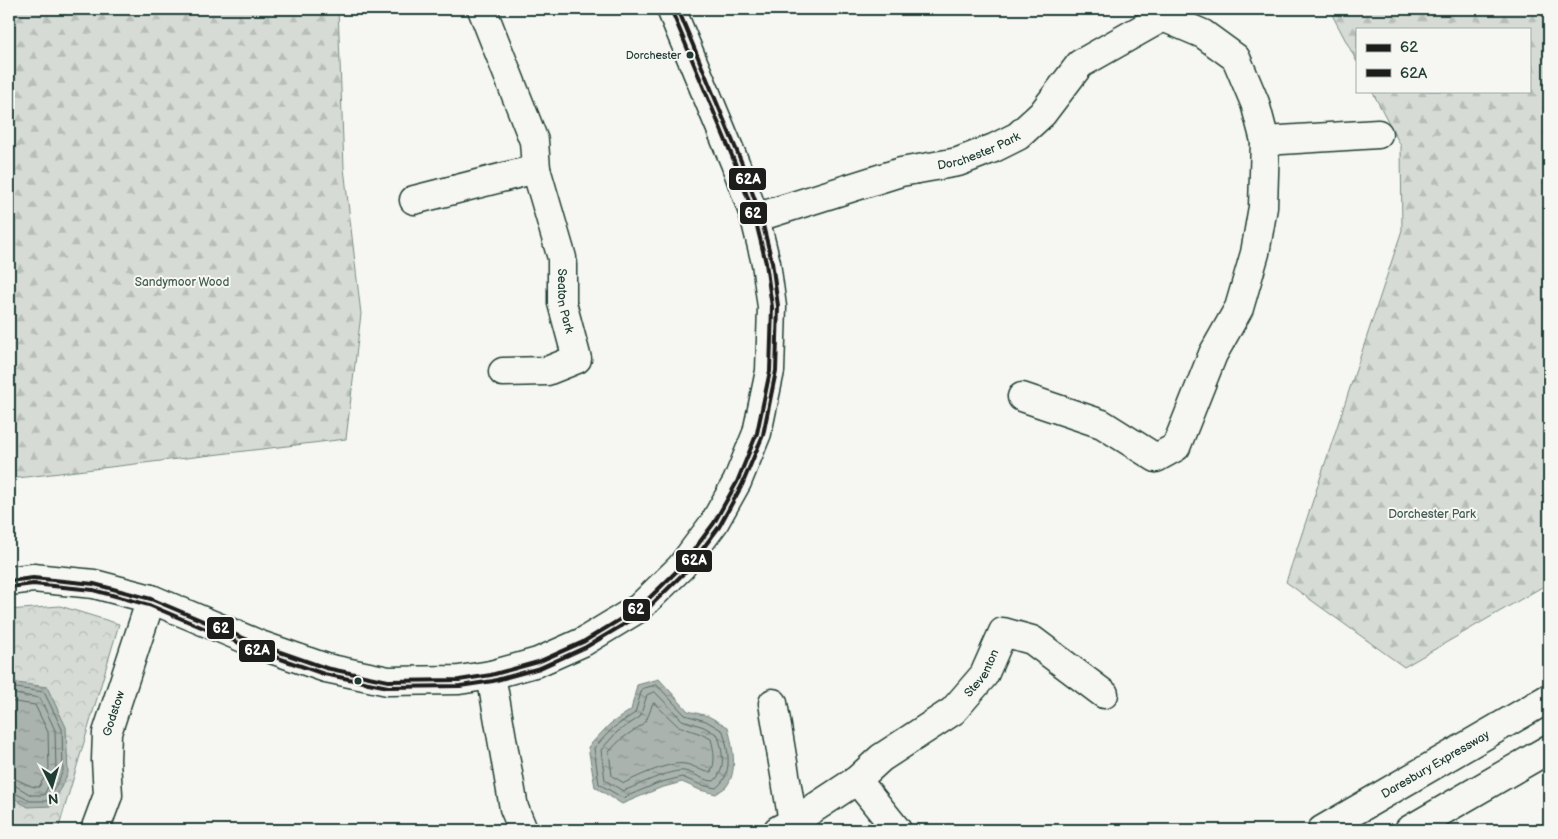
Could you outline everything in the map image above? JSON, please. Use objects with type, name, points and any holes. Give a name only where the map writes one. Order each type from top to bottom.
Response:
[{"type":"street","points":[[9,581],[33,578],[94,584],[150,599],[260,645],[326,668],[388,681],[459,680],[491,675],[538,662],[583,642],[639,608],[681,567],[714,523],[737,482],[757,433],[770,371],[772,307],[766,263],[755,218],[735,163],[672,9]]},
{"type":"street","name":"Seaton Park","points":[[485,10],[534,141],[536,169],[562,258],[562,303],[577,359],[547,371],[503,372]]},
{"type":"street","name":"Dorchester Park","points":[[755,218],[901,172],[958,162],[1018,136],[1042,114],[1080,64],[1163,13],[1203,34],[1236,58],[1255,103],[1265,141],[1263,208],[1256,253],[1239,308],[1213,354],[1176,447],[1156,458],[1102,424],[1022,397]]},
{"type":"street","points":[[1265,141],[1378,134]]},
{"type":"street","points":[[414,200],[536,169]]},
{"type":"street","name":"Godstow","points":[[95,830],[108,795],[107,733],[150,599]]},
{"type":"street","name":"Steventon","points":[[773,702],[786,826],[857,780],[881,758],[953,711],[984,675],[1003,632],[1032,640],[1104,694]]},
{"type":"street","points":[[491,675],[514,808],[523,830]]},
{"type":"street","name":"Daresbury Expressway","points":[[1322,830],[1549,698]]},
{"type":"street","points":[[1409,830],[1549,749]]},
{"type":"street","points":[[857,780],[897,830]]},
{"type":"green space","name":"Sandymoor Wood","points":[[9,9],[338,9],[344,168],[361,314],[346,439],[9,479]]},
{"type":"green space","name":"Dorchester Park","points":[[1329,9],[1549,9],[1549,583],[1404,667],[1286,582],[1402,230],[1401,146],[1373,92],[1530,92],[1530,28],[1356,28],[1356,60]]},
{"type":"green space","points":[[60,606],[119,624],[58,830],[9,830],[9,610]]},
{"type":"water","points":[[659,679],[688,711],[708,716],[728,727],[733,758],[730,781],[726,787],[716,794],[700,790],[682,782],[660,788],[622,804],[595,787],[588,747],[610,724],[631,710],[637,685]]},
{"type":"water","points":[[9,682],[47,687],[66,727],[68,773],[52,806],[28,807],[9,795]]},
{"type":"transit line","name":"62","points":[[9,581],[33,578],[94,584],[151,599],[260,645],[326,668],[388,681],[459,680],[491,675],[538,662],[583,642],[639,608],[681,567],[714,523],[737,482],[757,433],[770,371],[772,307],[766,263],[755,218],[735,163],[671,9]]},
{"type":"transit line","name":"62A","points":[[10,587],[33,584],[93,590],[149,605],[258,651],[324,674],[388,687],[460,686],[493,681],[540,668],[586,647],[643,613],[686,571],[719,527],[742,485],[763,435],[776,371],[778,306],[772,262],[761,217],[741,161],[678,9]]},
{"type":"place","name":"Dorchester","points":[[690,55]]}]
